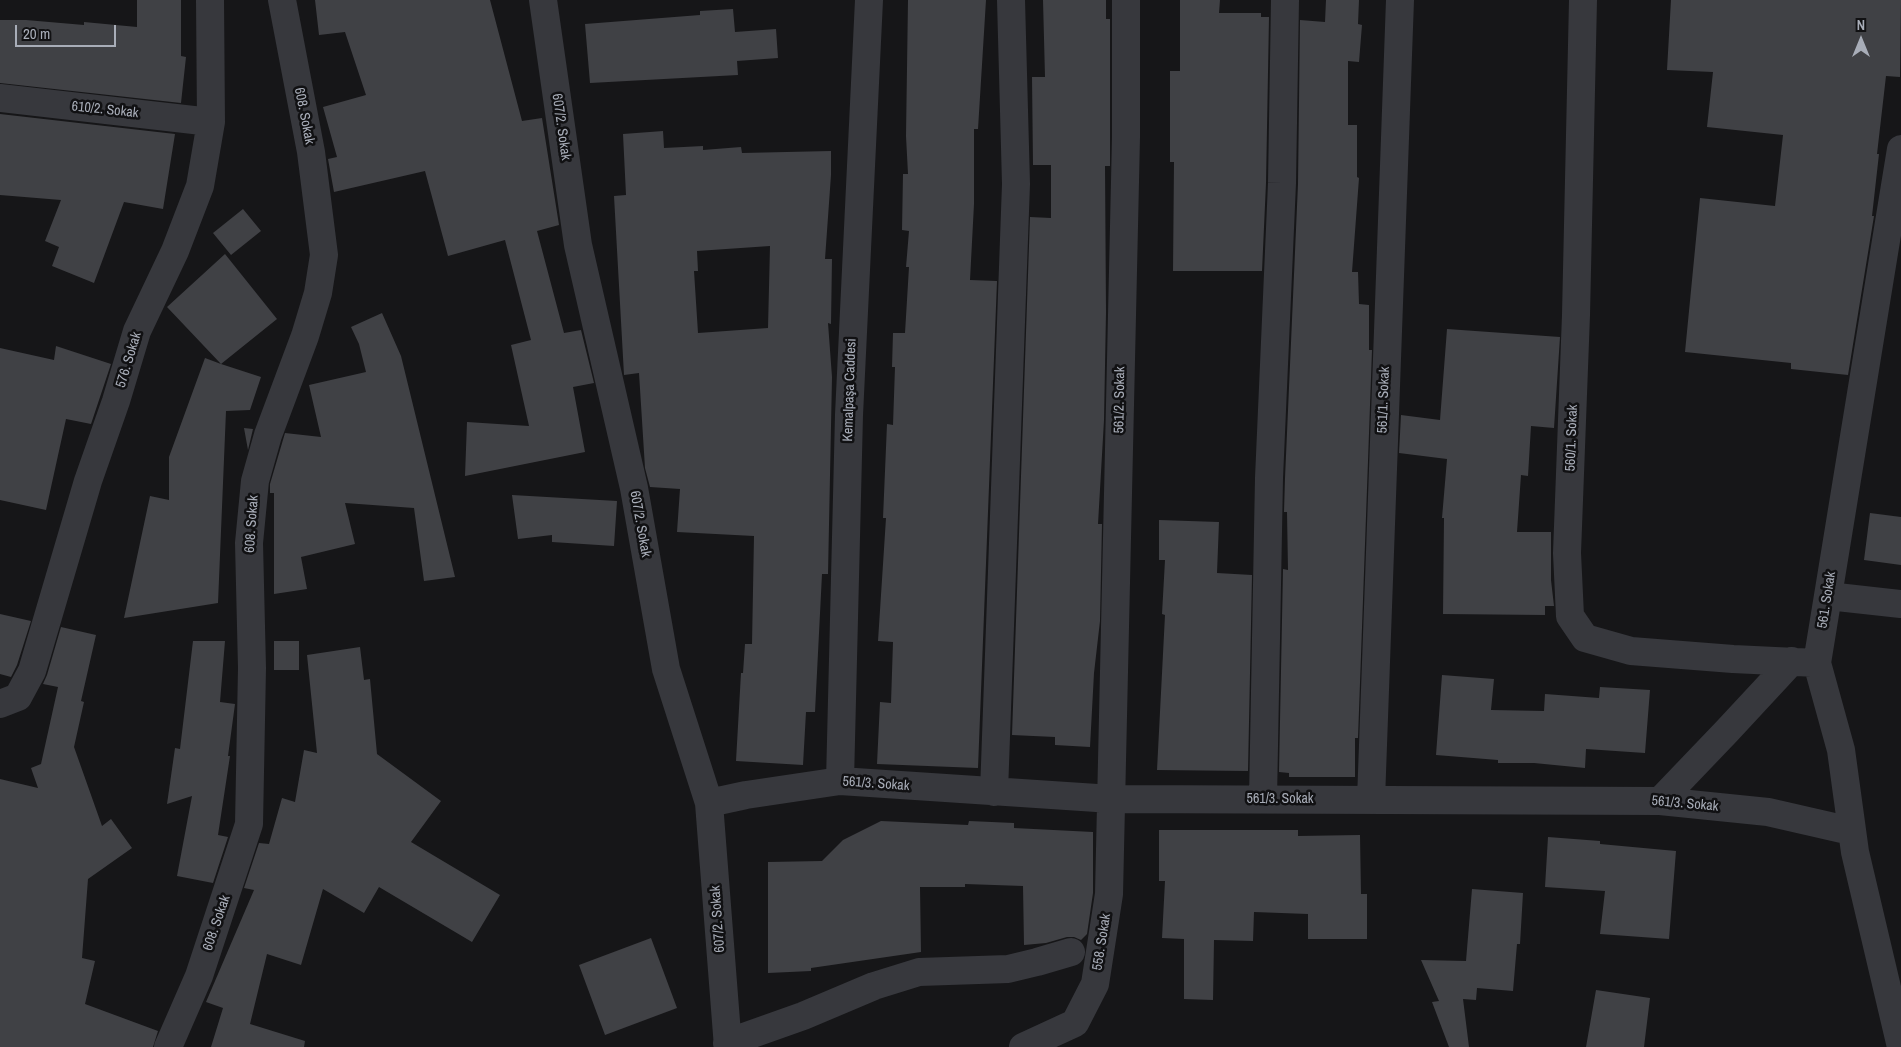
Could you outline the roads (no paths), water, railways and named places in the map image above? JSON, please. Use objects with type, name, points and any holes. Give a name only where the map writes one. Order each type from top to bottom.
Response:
[{"type":"street","name":"576. Sokak","points":[[0,704],[18,697],[32,672],[88,481],[116,401],[137,331],[175,251],[200,186],[211,122],[210,0]]},
{"type":"street","name":"608. Sokak","points":[[168,1047],[200,976],[249,824],[252,668],[248,543],[255,481],[268,435],[305,336],[318,293],[324,255],[311,152],[282,0]]},
{"type":"street","name":"607/2. Sokak","points":[[543,0],[578,245],[634,488],[666,669],[709,803],[728,1045]]},
{"type":"street","name":"Kemalpaşa Caddesi","points":[[840,781],[849,415],[869,0]]},
{"type":"street","points":[[994,792],[1016,184],[1011,0]]},
{"type":"street","name":"561/2. Sokak","points":[[1112,799],[1126,137],[1126,0]]},
{"type":"street","points":[[1263,799],[1269,478],[1282,183],[1285,0]]},
{"type":"street","name":"561/1. Sokak","points":[[1371,800],[1400,0]]},
{"type":"street","name":"560/1. Sokak","points":[[1583,0],[1576,315],[1568,554],[1570,616],[1585,638],[1631,651],[1804,662]]},
{"type":"street","name":"610/2. Sokak","points":[[0,98],[211,122]]},
{"type":"street","name":"561. Sokak","points":[[1901,150],[1828,596],[1804,662],[1841,750],[1852,831],[1869,915],[1901,1047]]},
{"type":"street","points":[[1828,596],[1901,604]]},
{"type":"street","points":[[1660,801],[1728,731],[1804,662]]},
{"type":"street","name":"561/3. Sokak","points":[[709,803],[746,794],[840,781],[1112,799],[1660,801],[1768,812],[1852,831]]},
{"type":"street","name":"558. Sokak","points":[[1023,1047],[1075,1023],[1095,984],[1110,894],[1112,799]]},
{"type":"street","points":[[728,1045],[874,986],[919,972],[1008,968],[1070,952]]}]
